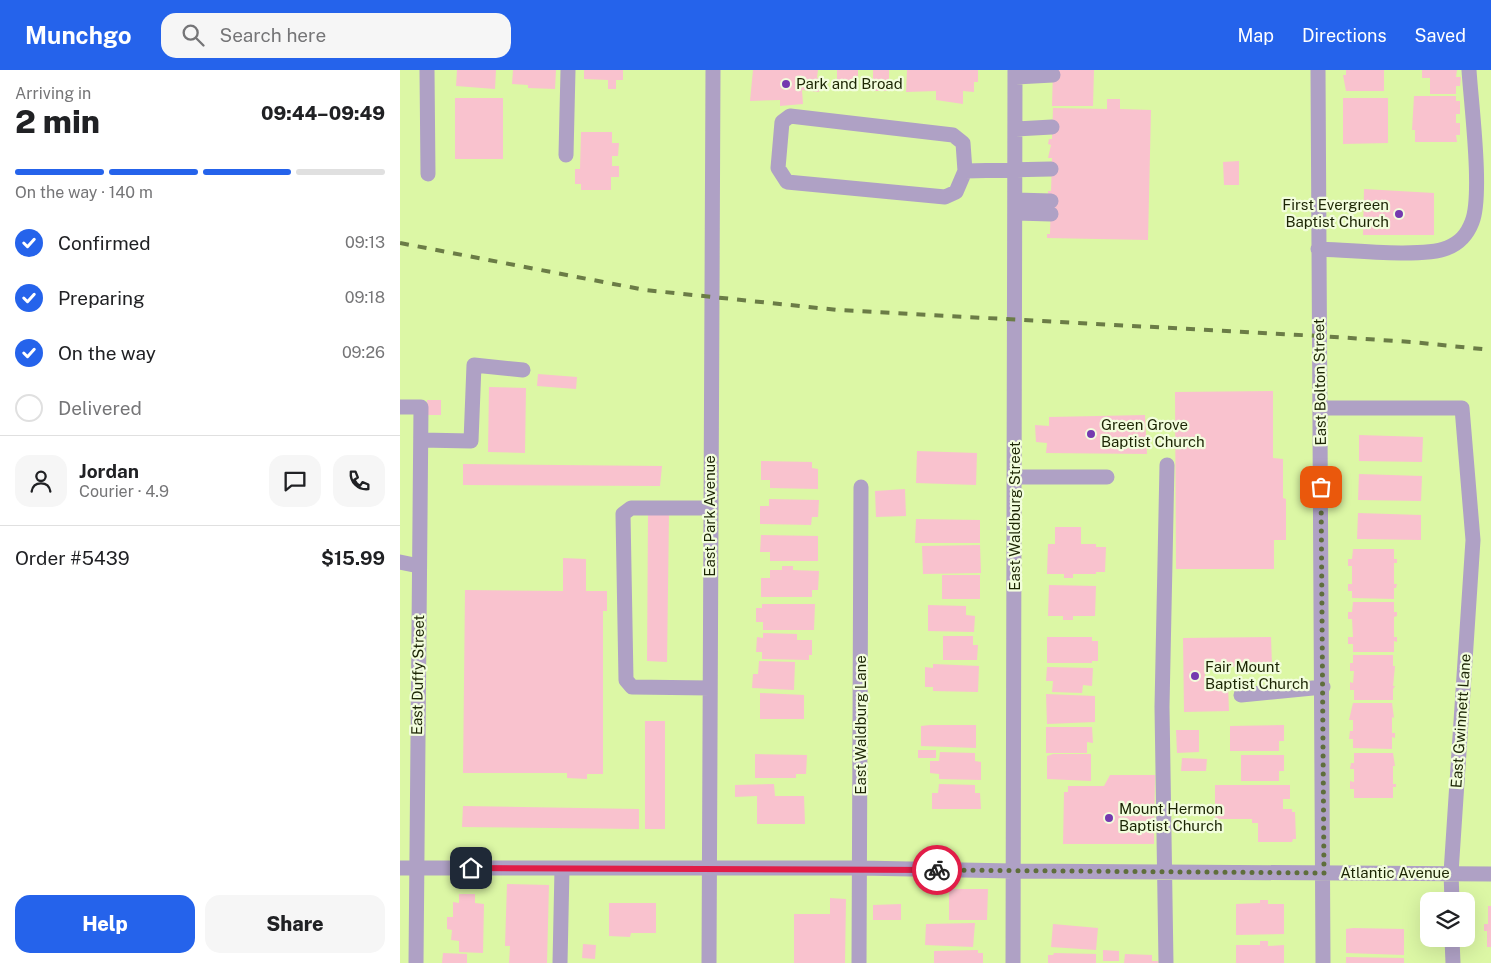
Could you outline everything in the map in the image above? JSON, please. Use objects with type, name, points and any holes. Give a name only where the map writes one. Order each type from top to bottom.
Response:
[{"type":"street","points":[[427,70],[428,174]]},
{"type":"street","points":[[566,155],[568,70]]},
{"type":"street","name":"East Park Avenue","points":[[708,963],[713,70]]},
{"type":"street","name":"East Bolton Street","points":[[1318,70],[1324,873],[1323,963]]},
{"type":"street","points":[[1318,249],[1427,253],[1446,249],[1463,240],[1473,220],[1477,192],[1469,70]]},
{"type":"street","points":[[1015,74],[1053,75]]},
{"type":"street","name":"East Waldburg Street","points":[[1013,963],[1015,74]]},
{"type":"street","points":[[790,116],[953,135],[963,143],[965,171],[956,192],[945,197],[787,182],[778,168],[782,122],[790,116]]},
{"type":"street","points":[[1015,129],[1052,127]]},
{"type":"street","points":[[965,171],[1052,169]]},
{"type":"street","points":[[1015,207],[1051,208]]},
{"type":"street","points":[[421,440],[471,441],[474,365],[523,370]]},
{"type":"street","name":"East Duffy Street","points":[[400,407],[421,407],[416,963]]},
{"type":"street","name":"East Gwinnett Lane","points":[[1321,408],[1462,408],[1473,540],[1451,874],[1452,892]]},
{"type":"street","points":[[1166,963],[1162,707],[1167,465]]},
{"type":"street","points":[[1015,477],[1107,477]]},
{"type":"street","name":"East Waldburg Lane","points":[[859,963],[861,486]]},
{"type":"street","points":[[710,508],[631,508],[623,514],[626,680],[632,687],[710,688]]},
{"type":"street","points":[[400,562],[420,566]]},
{"type":"street","points":[[1241,695],[1322,686]]},
{"type":"street","name":"Atlantic Avenue","points":[[400,868],[860,868],[1013,871],[1491,874]]},
{"type":"street","points":[[560,963],[562,868]]},
{"type":"street","points":[[1452,947],[1453,963]]},
{"type":"building","points":[[457,70],[496,70],[495,89],[456,86]]},
{"type":"building","points":[[513,70],[556,70],[555,89],[528,88],[528,85],[512,84]]},
{"type":"building","points":[[584,70],[623,70],[623,80],[616,80],[616,89],[608,89],[608,80],[584,79]]},
{"type":"building","name":"Park and Broad","points":[[753,70],[818,70],[817,78],[820,78],[819,92],[802,90],[803,104],[780,106],[780,100],[750,101]]},
{"type":"building","points":[[837,70],[858,70],[858,87],[837,87]]},
{"type":"building","points":[[873,70],[889,70],[889,91],[873,91]]},
{"type":"building","name":"Park and Broad","points":[[907,70],[978,70],[978,82],[974,82],[974,92],[963,91],[963,104],[936,100],[936,91],[906,92]]},
{"type":"building","points":[[1053,70],[1094,70],[1093,106],[1052,106]]},
{"type":"building","points":[[1346,70],[1384,70],[1384,91],[1346,91],[1343,75],[1346,75]]},
{"type":"building","points":[[1422,70],[1457,70],[1456,77],[1461,77],[1460,86],[1456,86],[1456,94],[1430,94],[1430,78],[1422,78]]},
{"type":"building","points":[[1414,96],[1456,96],[1456,101],[1460,101],[1460,114],[1456,114],[1456,123],[1460,123],[1460,135],[1456,135],[1457,142],[1415,142],[1415,130],[1412,130]]},
{"type":"building","points":[[455,98],[503,98],[503,159],[455,159]]},
{"type":"building","points":[[1343,98],[1388,98],[1388,143],[1343,144]]},
{"type":"building","points":[[1107,99],[1120,99],[1120,109],[1151,110],[1148,240],[1047,238],[1047,234],[1050,234],[1051,196],[1048,196],[1048,191],[1051,191],[1052,158],[1048,158],[1051,145],[1048,144],[1049,139],[1052,139],[1053,108],[1107,109]]},
{"type":"building","points":[[581,132],[612,132],[612,143],[619,143],[618,156],[612,156],[612,166],[619,166],[619,177],[611,177],[611,190],[581,190],[581,184],[575,184],[575,169],[580,169]]},
{"type":"building","points":[[1239,161],[1239,185],[1224,185],[1223,162]]},
{"type":"building","name":"First Evergreen Baptist Church","points":[[1364,189],[1434,193],[1434,235],[1363,235]]},
{"type":"building","points":[[538,374],[577,377],[576,389],[537,386]]},
{"type":"building","points":[[489,387],[526,388],[525,453],[488,452]]},
{"type":"building","points":[[1273,391],[1273,458],[1283,459],[1283,498],[1286,499],[1286,540],[1274,540],[1274,569],[1176,569],[1175,392]]},
{"type":"building","points":[[427,400],[441,400],[441,415],[428,415]]},
{"type":"building","name":"Green Grove Baptist Church","points":[[1145,415],[1147,454],[1046,453],[1047,443],[1036,442],[1035,425],[1049,426],[1049,417]]},
{"type":"building","points":[[1359,435],[1423,437],[1422,462],[1359,461]]},
{"type":"building","points":[[917,451],[977,453],[976,485],[916,483]]},
{"type":"building","points":[[761,461],[812,462],[812,468],[818,469],[818,489],[770,488],[770,480],[761,480]]},
{"type":"building","points":[[463,464],[662,466],[660,486],[463,485]]},
{"type":"building","points":[[1359,474],[1422,476],[1421,501],[1358,500]]},
{"type":"building","points":[[905,489],[906,516],[876,517],[875,491]]},
{"type":"building","points":[[769,499],[819,500],[818,517],[812,517],[811,525],[760,524],[760,506],[769,506]]},
{"type":"building","points":[[1358,513],[1421,515],[1421,540],[1357,539]]},
{"type":"building","points":[[648,515],[669,515],[667,662],[647,661]]},
{"type":"building","points":[[916,519],[980,520],[980,543],[915,543]]},
{"type":"building","points":[[1055,527],[1081,527],[1081,544],[1096,544],[1096,547],[1106,547],[1105,572],[1073,574],[1073,578],[1064,578],[1064,574],[1047,574],[1048,544],[1055,544]]},
{"type":"building","points":[[761,535],[818,536],[818,561],[770,561],[770,552],[760,552]]},
{"type":"building","points":[[980,545],[981,573],[923,574],[922,546]]},
{"type":"building","points":[[1353,549],[1394,549],[1394,559],[1397,559],[1397,563],[1394,563],[1394,584],[1397,584],[1396,588],[1394,588],[1394,599],[1352,598],[1352,591],[1348,591],[1348,584],[1352,584],[1352,566],[1348,566],[1348,559],[1352,559]]},
{"type":"building","points":[[563,558],[586,559],[586,591],[607,591],[607,611],[603,611],[603,774],[587,774],[587,779],[567,778],[567,773],[463,773],[465,590],[563,591]]},
{"type":"building","points":[[782,566],[793,566],[793,570],[819,571],[818,590],[812,590],[812,597],[761,597],[761,578],[770,578],[770,570],[782,570]]},
{"type":"building","points":[[942,575],[980,575],[980,599],[942,599]]},
{"type":"building","points":[[1049,585],[1096,586],[1095,616],[1073,616],[1073,620],[1063,620],[1063,616],[1048,616]]},
{"type":"building","points":[[1353,602],[1394,602],[1394,612],[1397,612],[1397,616],[1394,617],[1394,637],[1397,637],[1397,642],[1394,641],[1394,652],[1353,652],[1353,644],[1348,644],[1348,637],[1353,637],[1352,619],[1348,619],[1348,612],[1352,612]]},
{"type":"building","points":[[762,604],[815,604],[814,630],[763,630],[763,622],[756,622],[756,608],[762,608]]},
{"type":"building","points":[[928,605],[966,606],[966,615],[975,616],[974,632],[928,631]]},
{"type":"building","points":[[763,633],[797,634],[797,640],[812,640],[812,655],[809,655],[809,660],[762,659],[762,652],[756,652],[757,637],[763,638]]},
{"type":"building","points":[[943,636],[973,636],[973,645],[978,645],[977,660],[943,660]]},
{"type":"building","points":[[1047,637],[1092,637],[1092,641],[1098,641],[1098,661],[1092,661],[1092,663],[1047,663]]},
{"type":"building","name":"Fair Mount Baptist Church","points":[[1271,637],[1272,666],[1205,667],[1205,685],[1228,685],[1229,711],[1184,712],[1183,638]]},
{"type":"building","points":[[1353,655],[1393,655],[1393,666],[1395,666],[1393,686],[1395,686],[1393,689],[1393,700],[1354,700],[1354,690],[1350,690],[1350,682],[1353,683],[1354,671],[1350,671],[1350,663],[1353,663]]},
{"type":"building","points":[[759,661],[795,662],[794,690],[752,688],[753,674],[758,674]]},
{"type":"building","points":[[933,664],[979,666],[978,692],[933,691],[933,687],[925,687],[925,667],[933,668]]},
{"type":"building","points":[[1047,667],[1093,668],[1092,686],[1083,685],[1082,693],[1052,692],[1053,681],[1046,681]]},
{"type":"building","points":[[760,693],[804,695],[804,719],[760,719]]},
{"type":"building","points":[[1046,694],[1095,696],[1095,722],[1047,724]]},
{"type":"building","points":[[1353,703],[1392,703],[1394,718],[1392,717],[1392,733],[1395,733],[1395,738],[1392,737],[1392,749],[1353,748],[1353,739],[1349,739],[1350,731],[1353,731],[1353,720],[1349,720]]},
{"type":"building","points":[[645,721],[665,721],[665,829],[645,829]]},
{"type":"building","points":[[976,725],[976,748],[921,746],[921,726]]},
{"type":"building","points":[[1284,725],[1284,741],[1279,741],[1279,751],[1230,751],[1230,726]]},
{"type":"building","points":[[1046,727],[1092,727],[1093,743],[1087,742],[1087,753],[1046,753]]},
{"type":"building","points":[[1176,730],[1199,730],[1199,752],[1177,753]]},
{"type":"building","points":[[918,750],[936,750],[936,758],[918,758]]},
{"type":"building","points":[[940,752],[975,753],[975,761],[981,762],[981,780],[939,779],[939,774],[930,773],[930,761],[939,761]]},
{"type":"building","points":[[1354,753],[1393,753],[1395,766],[1393,766],[1393,784],[1396,784],[1396,787],[1393,787],[1393,798],[1354,798],[1354,789],[1350,789],[1350,781],[1354,782],[1354,769],[1350,769],[1351,763],[1354,763]]},
{"type":"building","points":[[755,754],[807,755],[806,774],[796,774],[796,778],[755,778]]},
{"type":"building","points":[[1053,754],[1091,754],[1091,781],[1047,779],[1047,756]]},
{"type":"building","points":[[1241,755],[1284,755],[1284,771],[1279,771],[1279,781],[1241,781]]},
{"type":"building","points":[[1182,758],[1207,759],[1206,771],[1181,771]]},
{"type":"building","name":"Mount Hermon Baptist Church","points":[[1110,775],[1155,775],[1154,844],[1063,844],[1064,792],[1068,792],[1068,786],[1104,786]]},
{"type":"building","points":[[774,784],[775,796],[804,796],[805,824],[757,824],[757,796],[735,797],[735,785]]},
{"type":"building","points":[[939,784],[975,785],[975,793],[980,793],[981,809],[932,809],[932,793],[938,793]]},
{"type":"building","points":[[1215,785],[1290,785],[1290,799],[1283,799],[1283,809],[1292,809],[1292,812],[1295,812],[1296,839],[1293,839],[1292,842],[1258,842],[1258,823],[1252,823],[1252,819],[1215,819]]},
{"type":"building","points":[[463,806],[639,809],[639,829],[462,827]]},
{"type":"building","points":[[507,884],[549,885],[547,963],[509,963],[510,946],[505,946]]},
{"type":"building","points":[[949,889],[988,889],[987,920],[949,920]]},
{"type":"building","points":[[459,894],[475,894],[475,903],[484,904],[483,953],[459,952],[459,941],[451,940],[452,930],[447,929],[447,917],[453,917],[453,902],[459,903]]},
{"type":"building","points":[[830,898],[846,899],[845,963],[794,963],[794,914],[830,914]]},
{"type":"building","points":[[1260,900],[1268,900],[1268,904],[1284,904],[1284,934],[1236,935],[1236,904],[1260,903]]},
{"type":"building","points":[[609,903],[656,903],[656,933],[631,933],[630,937],[609,936]]},
{"type":"building","points":[[901,904],[901,920],[873,920],[873,905]]},
{"type":"building","points":[[1488,906],[1491,906],[1491,947],[1487,947],[1487,931],[1484,931],[1484,924],[1488,924]]},
{"type":"building","points":[[975,923],[973,947],[925,945],[926,924]]},
{"type":"building","points":[[1053,924],[1098,928],[1096,950],[1051,947]]},
{"type":"building","points":[[1346,929],[1404,929],[1404,955],[1346,953]]},
{"type":"building","points":[[1260,941],[1268,941],[1268,946],[1284,945],[1284,963],[1236,963],[1236,945],[1260,945]]},
{"type":"building","points":[[583,944],[596,945],[595,959],[582,958]]},
{"type":"building","points":[[978,950],[978,953],[983,953],[983,963],[934,963],[934,951]]},
{"type":"building","points":[[1103,950],[1119,951],[1119,961],[1103,961]]},
{"type":"building","points":[[443,953],[467,954],[467,963],[442,963]]},
{"type":"building","points":[[1054,953],[1096,954],[1096,963],[1048,963],[1048,955],[1053,955]]},
{"type":"building","points":[[1125,954],[1152,955],[1152,961],[1158,961],[1158,963],[1124,963]]},
{"type":"building","points":[[1346,957],[1404,958],[1404,963],[1346,963]]},
{"type":"railway","points":[[400,243],[645,290],[838,310],[1319,336],[1412,342],[1491,350]]},
{"type":"way so far","points":[[937,870],[1324,873],[1321,487]]},
{"type":"place","name":"Park and Broad","points":[[786,84]]},
{"type":"place","name":"First Evergreen Baptist Church","points":[[1399,214]]},
{"type":"place","name":"Green Grove Baptist Church","points":[[1091,434]]},
{"type":"place","name":"Fair Mount Baptist Church","points":[[1195,676]]},
{"type":"place","name":"Mount Hermon Baptist Church","points":[[1109,818]]},
{"type":"route","points":[[471,868],[860,868],[937,870]]}]
